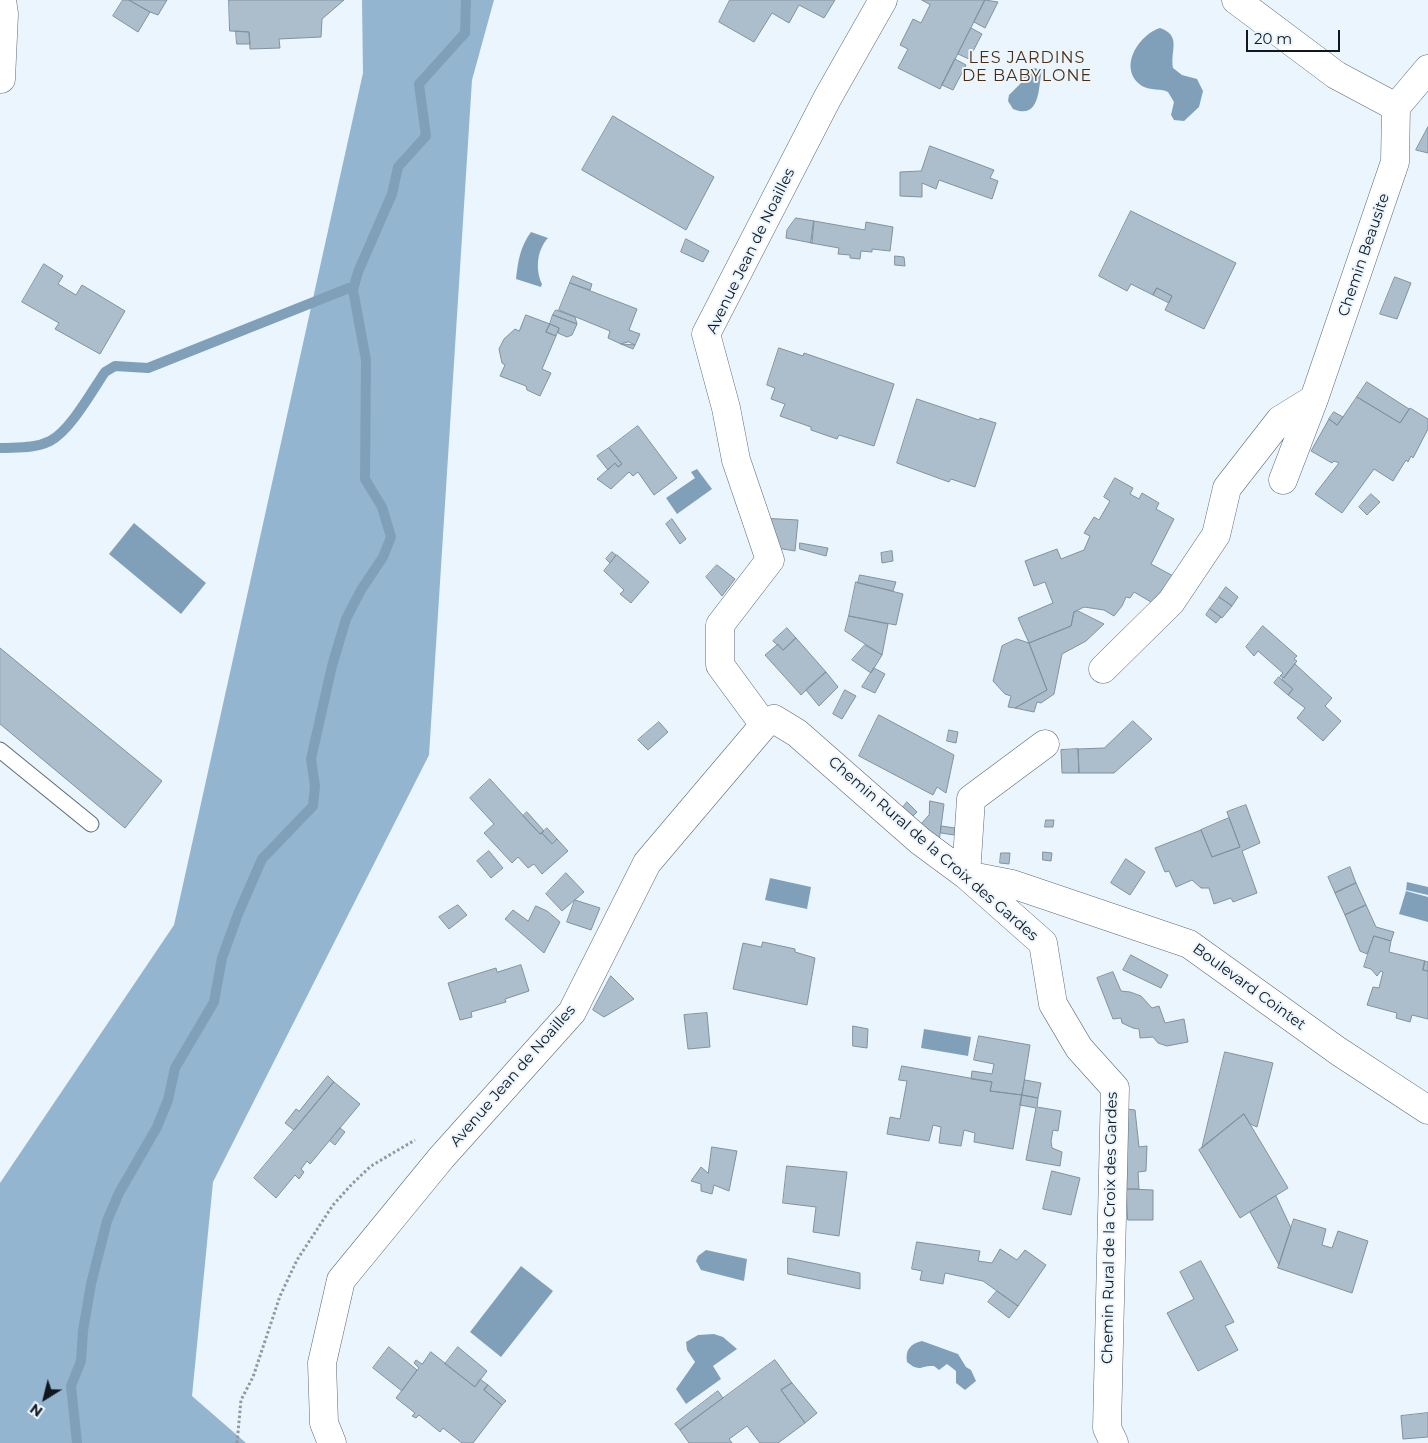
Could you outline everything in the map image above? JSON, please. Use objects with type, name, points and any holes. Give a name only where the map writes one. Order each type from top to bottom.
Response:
[{"type":"street","points":[[0,79],[4,14],[2,0]]},
{"type":"street","name":"Avenue Jean de Noailles","points":[[332,1443],[324,1422],[322,1363],[341,1280],[440,1158],[572,1012],[647,863],[764,725],[720,666],[720,625],[770,560],[736,460],[726,408],[706,334],[824,106],[883,0]]},
{"type":"street","points":[[1236,0],[1336,75],[1396,107],[1428,69]]},
{"type":"street","name":"Chemin Beausite","points":[[1283,480],[1314,400],[1395,162],[1396,107]]},
{"type":"street","points":[[1103,668],[1170,602],[1216,535],[1227,488],[1280,420],[1314,400]]},
{"type":"street","name":"Chemin Rural de la Croix des Gardes","points":[[764,725],[774,719],[797,733],[920,841],[966,874],[1042,943],[1053,1004],[1080,1048],[1115,1088],[1107,1428],[1114,1443]]},
{"type":"street","points":[[966,874],[970,799],[1045,744]]},
{"type":"street","name":"Boulevard Cointet","points":[[966,874],[1012,884],[1189,944],[1338,1051],[1428,1110]]},
{"type":"lane","points":[[0,750],[91,824]]},
{"type":"shaded area","points":[[362,0],[494,0],[472,80],[429,755],[213,1182],[192,1396],[246,1443],[0,1443],[0,1183],[174,925],[363,73]]},
{"type":"shaded area","points":[[1160,28],[1167,31],[1173,39],[1173,68],[1182,75],[1197,79],[1203,91],[1199,107],[1184,121],[1174,120],[1171,115],[1174,102],[1168,92],[1142,86],[1135,79],[1131,71],[1133,53],[1138,45],[1144,38]]},
{"type":"shaded area","points":[[1035,68],[1042,71],[1039,91],[1034,105],[1029,110],[1013,109],[1008,101],[1009,95],[1021,83],[1026,72]]},
{"type":"shaded area","points":[[531,232],[548,238],[541,248],[538,260],[541,287],[516,279],[520,254]]},
{"type":"shaded area","points":[[697,469],[712,489],[677,514],[666,498],[695,478],[691,472]]},
{"type":"shaded area","points":[[134,523],[206,583],[181,614],[109,554]]},
{"type":"shaded area","points":[[770,878],[811,887],[807,909],[765,900]]},
{"type":"shaded area","points":[[1407,882],[1428,887],[1428,895],[1406,890]]},
{"type":"shaded area","points":[[1406,891],[1428,897],[1428,922],[1399,914]]},
{"type":"shaded area","points":[[924,1029],[971,1037],[968,1056],[921,1048]]},
{"type":"shaded area","points":[[706,1250],[747,1259],[744,1281],[701,1270],[696,1261],[698,1256]]},
{"type":"shaded area","points":[[521,1266],[553,1291],[501,1357],[470,1332]]},
{"type":"shaded area","points":[[714,1334],[723,1337],[737,1349],[713,1366],[721,1379],[686,1404],[676,1389],[695,1362],[687,1350],[686,1342],[698,1335]]},
{"type":"shaded area","points":[[922,1341],[958,1354],[966,1367],[971,1370],[976,1381],[965,1390],[956,1383],[956,1371],[947,1364],[939,1370],[934,1366],[918,1368],[911,1365],[907,1362],[909,1348]]},
{"type":"building","points":[[123,0],[129,0],[150,12],[138,32],[113,16]]},
{"type":"building","points":[[129,0],[167,0],[158,15]]},
{"type":"building","points":[[229,0],[344,0],[322,19],[321,37],[279,39],[280,48],[250,49],[249,32],[230,31]]},
{"type":"building","points":[[730,0],[835,0],[824,18],[799,5],[789,23],[772,13],[754,42],[719,22]]},
{"type":"building","points":[[922,0],[985,0],[940,89],[898,68],[908,49],[900,45],[913,19],[921,23],[930,5]]},
{"type":"building","points":[[985,0],[998,2],[985,28],[974,22]]},
{"type":"building","points":[[971,28],[982,34],[969,59],[958,54]]},
{"type":"building","points":[[236,31],[249,32],[250,44],[237,44]]},
{"type":"building","points":[[955,59],[966,65],[953,90],[942,85]]},
{"type":"building","points":[[613,116],[714,177],[686,230],[582,170]]},
{"type":"building","points":[[1428,127],[1428,153],[1416,150]]},
{"type":"building","points":[[930,146],[994,170],[990,178],[998,181],[992,199],[939,180],[936,189],[922,183],[922,197],[900,196],[900,172],[921,171]]},
{"type":"building","points":[[1131,211],[1236,263],[1204,329],[1165,310],[1172,296],[1157,288],[1153,295],[1131,284],[1127,291],[1099,276]]},
{"type":"building","points":[[796,218],[814,221],[812,243],[786,238],[787,230]]},
{"type":"building","points":[[814,221],[865,230],[866,222],[893,227],[890,251],[872,249],[872,252],[861,251],[860,259],[850,258],[850,255],[838,254],[839,248],[811,243]]},
{"type":"building","points":[[686,239],[709,251],[703,262],[681,252]]},
{"type":"building","points":[[895,256],[904,257],[905,266],[895,265]]},
{"type":"building","points":[[44,264],[63,276],[58,284],[76,295],[82,285],[125,311],[100,354],[55,329],[59,323],[22,302]]},
{"type":"building","points":[[573,276],[592,284],[590,290],[570,283]]},
{"type":"building","points":[[1395,277],[1411,283],[1397,319],[1380,314]]},
{"type":"building","points":[[570,283],[637,309],[629,330],[640,334],[635,345],[621,344],[608,338],[610,331],[559,310]]},
{"type":"building","points":[[1157,288],[1172,296],[1169,303],[1153,295]]},
{"type":"building","points":[[556,310],[575,317],[577,324],[553,315]]},
{"type":"building","points":[[526,315],[550,324],[546,332],[556,336],[542,369],[551,373],[540,396],[527,390],[526,386],[500,376],[505,365],[502,363],[499,349],[504,339],[515,329],[519,331]]},
{"type":"building","points":[[553,315],[577,324],[572,335],[567,337],[558,333],[559,328],[550,324]]},
{"type":"building","points":[[550,324],[559,328],[556,336],[546,332]]},
{"type":"building","points":[[629,342],[635,345],[633,349],[621,344]]},
{"type":"building","points":[[779,348],[803,356],[804,353],[894,384],[874,446],[839,435],[837,439],[780,416],[785,404],[771,399],[775,388],[767,385]]},
{"type":"building","points":[[1367,382],[1409,409],[1400,423],[1357,397]]},
{"type":"building","points":[[1357,397],[1400,423],[1410,408],[1428,419],[1428,429],[1413,458],[1411,456],[1408,462],[1406,460],[1393,481],[1374,469],[1342,513],[1315,494],[1339,463],[1334,461],[1332,463],[1311,451],[1329,419],[1337,425]]},
{"type":"building","points":[[917,399],[979,420],[980,418],[996,423],[975,487],[951,479],[949,482],[897,463]]},
{"type":"building","points":[[1334,412],[1343,417],[1337,425],[1329,419]]},
{"type":"building","points":[[638,426],[677,478],[654,495],[638,472],[633,476],[629,472],[611,489],[597,479],[615,463],[618,467],[622,464],[609,448]]},
{"type":"building","points":[[609,448],[622,464],[618,467],[615,463],[608,470],[597,456]]},
{"type":"building","points":[[1115,478],[1133,488],[1130,494],[1139,499],[1142,493],[1159,503],[1156,509],[1174,519],[1151,564],[1175,577],[1151,602],[1134,592],[1130,598],[1126,597],[1114,616],[1104,610],[1084,607],[1074,612],[1071,626],[1029,643],[1018,618],[1053,603],[1045,582],[1034,586],[1025,561],[1057,549],[1061,559],[1084,550],[1090,536],[1084,533],[1094,517],[1099,520],[1110,501],[1104,497]]},
{"type":"building","points":[[1371,494],[1380,502],[1367,515],[1359,507]]},
{"type":"building","points":[[761,518],[798,520],[795,551],[777,548]]},
{"type":"building","points":[[672,519],[686,539],[680,544],[666,524]]},
{"type":"building","points":[[800,543],[828,548],[826,556],[800,549]]},
{"type":"building","points":[[892,551],[893,561],[882,563],[881,553]]},
{"type":"building","points":[[612,552],[616,555],[610,563],[606,559]]},
{"type":"building","points":[[617,555],[649,582],[631,603],[620,594],[624,590],[604,571]]},
{"type":"building","points":[[717,565],[735,579],[722,596],[706,577]]},
{"type":"building","points":[[860,575],[896,582],[893,591],[858,583]]},
{"type":"building","points":[[856,582],[903,594],[896,625],[849,616]]},
{"type":"building","points":[[1226,587],[1238,597],[1232,606],[1219,597]]},
{"type":"building","points":[[1219,597],[1232,606],[1222,618],[1210,609]]},
{"type":"building","points":[[1210,609],[1221,617],[1216,623],[1206,615]]},
{"type":"building","points":[[1078,611],[1104,624],[1086,641],[1062,654],[1054,694],[1041,703],[1037,702],[1034,712],[1015,708],[1047,690],[1029,643],[1071,626],[1074,612]]},
{"type":"building","points":[[849,616],[888,624],[882,655],[845,631]]},
{"type":"building","points":[[1263,626],[1297,656],[1294,659],[1297,661],[1284,678],[1280,676],[1283,673],[1258,651],[1254,656],[1246,647]]},
{"type":"building","points":[[787,628],[796,638],[783,650],[773,641]]},
{"type":"building","points":[[796,638],[826,672],[801,695],[765,655],[778,644],[783,650]]},
{"type":"building","points":[[1017,639],[1029,643],[1047,690],[1015,708],[1008,707],[1011,696],[1005,694],[993,681],[1002,646]]},
{"type":"building","points":[[865,645],[882,655],[871,673],[852,660]]},
{"type":"building","points":[[0,648],[162,781],[125,828],[0,724]]},
{"type":"building","points":[[1295,664],[1332,698],[1325,706],[1341,721],[1323,741],[1297,718],[1305,708],[1288,695],[1293,689],[1282,680]]},
{"type":"building","points":[[874,668],[885,674],[875,693],[862,687]]},
{"type":"building","points":[[826,672],[838,687],[819,706],[806,690]]},
{"type":"building","points":[[1279,677],[1293,689],[1288,695],[1274,683]]},
{"type":"building","points":[[845,690],[856,696],[842,719],[833,714]]},
{"type":"building","points":[[879,715],[954,755],[946,793],[937,787],[933,795],[859,756]]},
{"type":"building","points":[[1133,721],[1152,739],[1114,773],[1079,773],[1078,749],[1104,748]]},
{"type":"building","points":[[659,722],[668,732],[648,750],[638,740]]},
{"type":"building","points":[[949,730],[958,732],[956,743],[947,741]]},
{"type":"building","points":[[1078,749],[1079,773],[1062,773],[1061,750]]},
{"type":"building","points":[[490,779],[540,834],[542,833],[552,844],[557,839],[568,851],[542,874],[534,864],[528,868],[518,857],[512,863],[484,833],[494,824],[470,798]]},
{"type":"building","points":[[930,801],[944,804],[939,842],[920,825],[929,815]]},
{"type":"building","points":[[907,802],[917,812],[911,818],[901,810]]},
{"type":"building","points":[[1246,805],[1260,843],[1242,851],[1257,893],[1233,902],[1231,898],[1214,904],[1209,888],[1201,888],[1192,880],[1176,887],[1169,871],[1165,872],[1155,848],[1201,830],[1212,857],[1240,847],[1227,812]]},
{"type":"building","points":[[527,812],[544,831],[542,833],[540,834],[523,816]]},
{"type":"building","points":[[1229,818],[1240,847],[1212,857],[1201,830]]},
{"type":"building","points":[[1046,820],[1054,820],[1053,827],[1045,827]]},
{"type":"building","points":[[941,826],[955,828],[954,835],[941,833]]},
{"type":"building","points":[[547,828],[557,839],[552,844],[542,833]]},
{"type":"building","points":[[489,851],[503,868],[491,878],[477,861]]},
{"type":"building","points":[[1043,852],[1052,853],[1051,861],[1043,860]]},
{"type":"building","points":[[1001,853],[1010,853],[1009,864],[1000,863]]},
{"type":"building","points":[[1126,859],[1145,872],[1130,895],[1111,883]]},
{"type":"building","points":[[1350,867],[1356,883],[1335,893],[1328,877]]},
{"type":"building","points":[[566,873],[584,892],[562,911],[546,894]]},
{"type":"building","points":[[1356,883],[1366,905],[1345,915],[1335,893]]},
{"type":"building","points":[[575,900],[600,908],[591,930],[567,922]]},
{"type":"building","points":[[458,905],[467,915],[449,929],[439,917]]},
{"type":"building","points":[[1366,905],[1376,927],[1394,932],[1391,941],[1374,936],[1367,954],[1360,951],[1345,915]]},
{"type":"building","points":[[536,906],[547,911],[560,922],[544,953],[505,919],[513,910],[528,921]]},
{"type":"building","points":[[1374,936],[1391,941],[1389,952],[1425,961],[1423,970],[1428,971],[1428,1019],[1412,1015],[1410,1022],[1396,1018],[1397,1013],[1367,1005],[1373,987],[1379,988],[1383,972],[1381,971],[1377,976],[1371,969],[1364,967]]},
{"type":"building","points":[[763,942],[795,949],[795,952],[815,958],[807,1005],[733,989],[743,943],[761,947]]},
{"type":"building","points":[[1131,955],[1168,975],[1161,988],[1123,970]]},
{"type":"building","points":[[1425,961],[1428,962],[1428,971],[1423,970]]},
{"type":"building","points":[[521,965],[529,991],[505,999],[506,1002],[471,1012],[472,1017],[460,1020],[448,983],[496,968],[497,972]]},
{"type":"building","points":[[1113,972],[1121,991],[1141,996],[1152,1008],[1159,1006],[1165,1023],[1184,1019],[1188,1042],[1167,1046],[1158,1043],[1153,1037],[1140,1038],[1139,1029],[1122,1023],[1121,1018],[1113,1019],[1097,978]]},
{"type":"building","points":[[611,976],[634,999],[604,1017],[593,1010]]},
{"type":"building","points":[[707,1013],[710,1047],[688,1049],[684,1015]]},
{"type":"building","points":[[853,1026],[868,1029],[867,1048],[853,1046]]},
{"type":"building","points":[[979,1036],[1030,1045],[1022,1095],[990,1091],[992,1082],[971,1079],[972,1071],[992,1074],[994,1064],[974,1060]]},
{"type":"building","points":[[1225,1052],[1273,1063],[1257,1127],[1250,1124],[1244,1114],[1202,1148]]},
{"type":"building","points":[[902,1066],[992,1082],[990,1091],[1022,1095],[1013,1149],[974,1142],[975,1133],[964,1130],[961,1146],[939,1143],[941,1127],[933,1125],[929,1141],[887,1134],[890,1117],[900,1119],[907,1081],[899,1080]]},
{"type":"building","points":[[328,1076],[334,1082],[294,1130],[285,1123],[296,1109],[299,1111]]},
{"type":"building","points":[[1025,1080],[1041,1083],[1038,1098],[1022,1095]]},
{"type":"building","points":[[334,1082],[360,1104],[310,1164],[307,1161],[301,1169],[304,1172],[299,1179],[295,1175],[276,1198],[254,1178]]},
{"type":"building","points":[[1022,1095],[1038,1098],[1037,1107],[1061,1111],[1058,1131],[1053,1130],[1051,1141],[1052,1148],[1062,1152],[1060,1166],[1026,1160],[1036,1108],[1020,1105]]},
{"type":"building","points":[[1127,1109],[1135,1110],[1139,1147],[1147,1146],[1146,1171],[1138,1172],[1139,1189],[1127,1189]]},
{"type":"building","points":[[1244,1114],[1288,1188],[1240,1218],[1199,1150]]},
{"type":"building","points":[[340,1128],[345,1132],[335,1145],[330,1141]]},
{"type":"building","points":[[712,1147],[737,1151],[729,1191],[714,1185],[712,1194],[701,1191],[701,1184],[691,1181],[701,1167],[708,1173]]},
{"type":"building","points":[[787,1166],[847,1172],[839,1236],[813,1232],[816,1207],[783,1203]]},
{"type":"building","points":[[1052,1171],[1080,1178],[1071,1215],[1043,1209]]},
{"type":"building","points":[[1127,1189],[1153,1190],[1153,1220],[1128,1220]]},
{"type":"building","points":[[1276,1196],[1291,1228],[1279,1265],[1250,1212]]},
{"type":"building","points":[[1294,1219],[1326,1229],[1322,1245],[1332,1248],[1338,1231],[1368,1241],[1352,1293],[1278,1268]]},
{"type":"building","points":[[917,1242],[980,1251],[978,1261],[992,1263],[1000,1249],[1017,1260],[1025,1250],[1046,1265],[1018,1306],[983,1281],[945,1273],[943,1284],[920,1280],[922,1271],[912,1269]]},
{"type":"building","points":[[788,1258],[860,1273],[860,1289],[788,1274]]},
{"type":"building","points":[[1201,1261],[1234,1322],[1225,1326],[1238,1350],[1198,1371],[1167,1313],[1194,1299],[1180,1272]]},
{"type":"building","points":[[997,1291],[1018,1306],[1009,1318],[988,1302]]},
{"type":"building","points":[[389,1347],[417,1370],[402,1391],[373,1368]]},
{"type":"building","points":[[458,1347],[487,1371],[475,1387],[445,1364]]},
{"type":"building","points":[[431,1352],[475,1387],[480,1379],[488,1385],[484,1390],[502,1405],[473,1443],[462,1443],[443,1428],[440,1432],[419,1415],[416,1418],[412,1416],[415,1413],[396,1398],[419,1368],[414,1363],[416,1360],[422,1364]]},
{"type":"building","points":[[775,1360],[792,1383],[781,1390],[805,1423],[778,1443],[760,1443],[747,1426],[729,1439],[732,1443],[689,1443],[680,1430]]},
{"type":"building","points":[[792,1383],[817,1413],[805,1423],[781,1390]]},
{"type":"building","points":[[488,1385],[506,1401],[502,1405],[484,1390]]},
{"type":"building","points":[[718,1391],[723,1398],[680,1430],[675,1424]]},
{"type":"building","points":[[1428,1413],[1428,1437],[1403,1439],[1401,1416]]},
{"type":"waterway","points":[[77,1443],[71,1386],[81,1361],[83,1331],[91,1284],[107,1221],[119,1193],[157,1127],[168,1100],[175,1068],[214,1002],[222,958],[238,914],[262,859],[313,806],[315,786],[311,759],[332,666],[346,619],[361,590],[383,557],[391,537],[382,507],[365,479],[366,360],[353,290],[358,272],[392,194],[398,167],[426,136],[419,84],[465,33],[466,0]]},
{"type":"waterway","points":[[0,448],[44,444],[58,436],[73,420],[105,372],[115,366],[148,368],[349,288],[353,290]]},
{"type":"district","name":"LES JARDINS DE BABYLONE","points":[[1027,67]]}]
